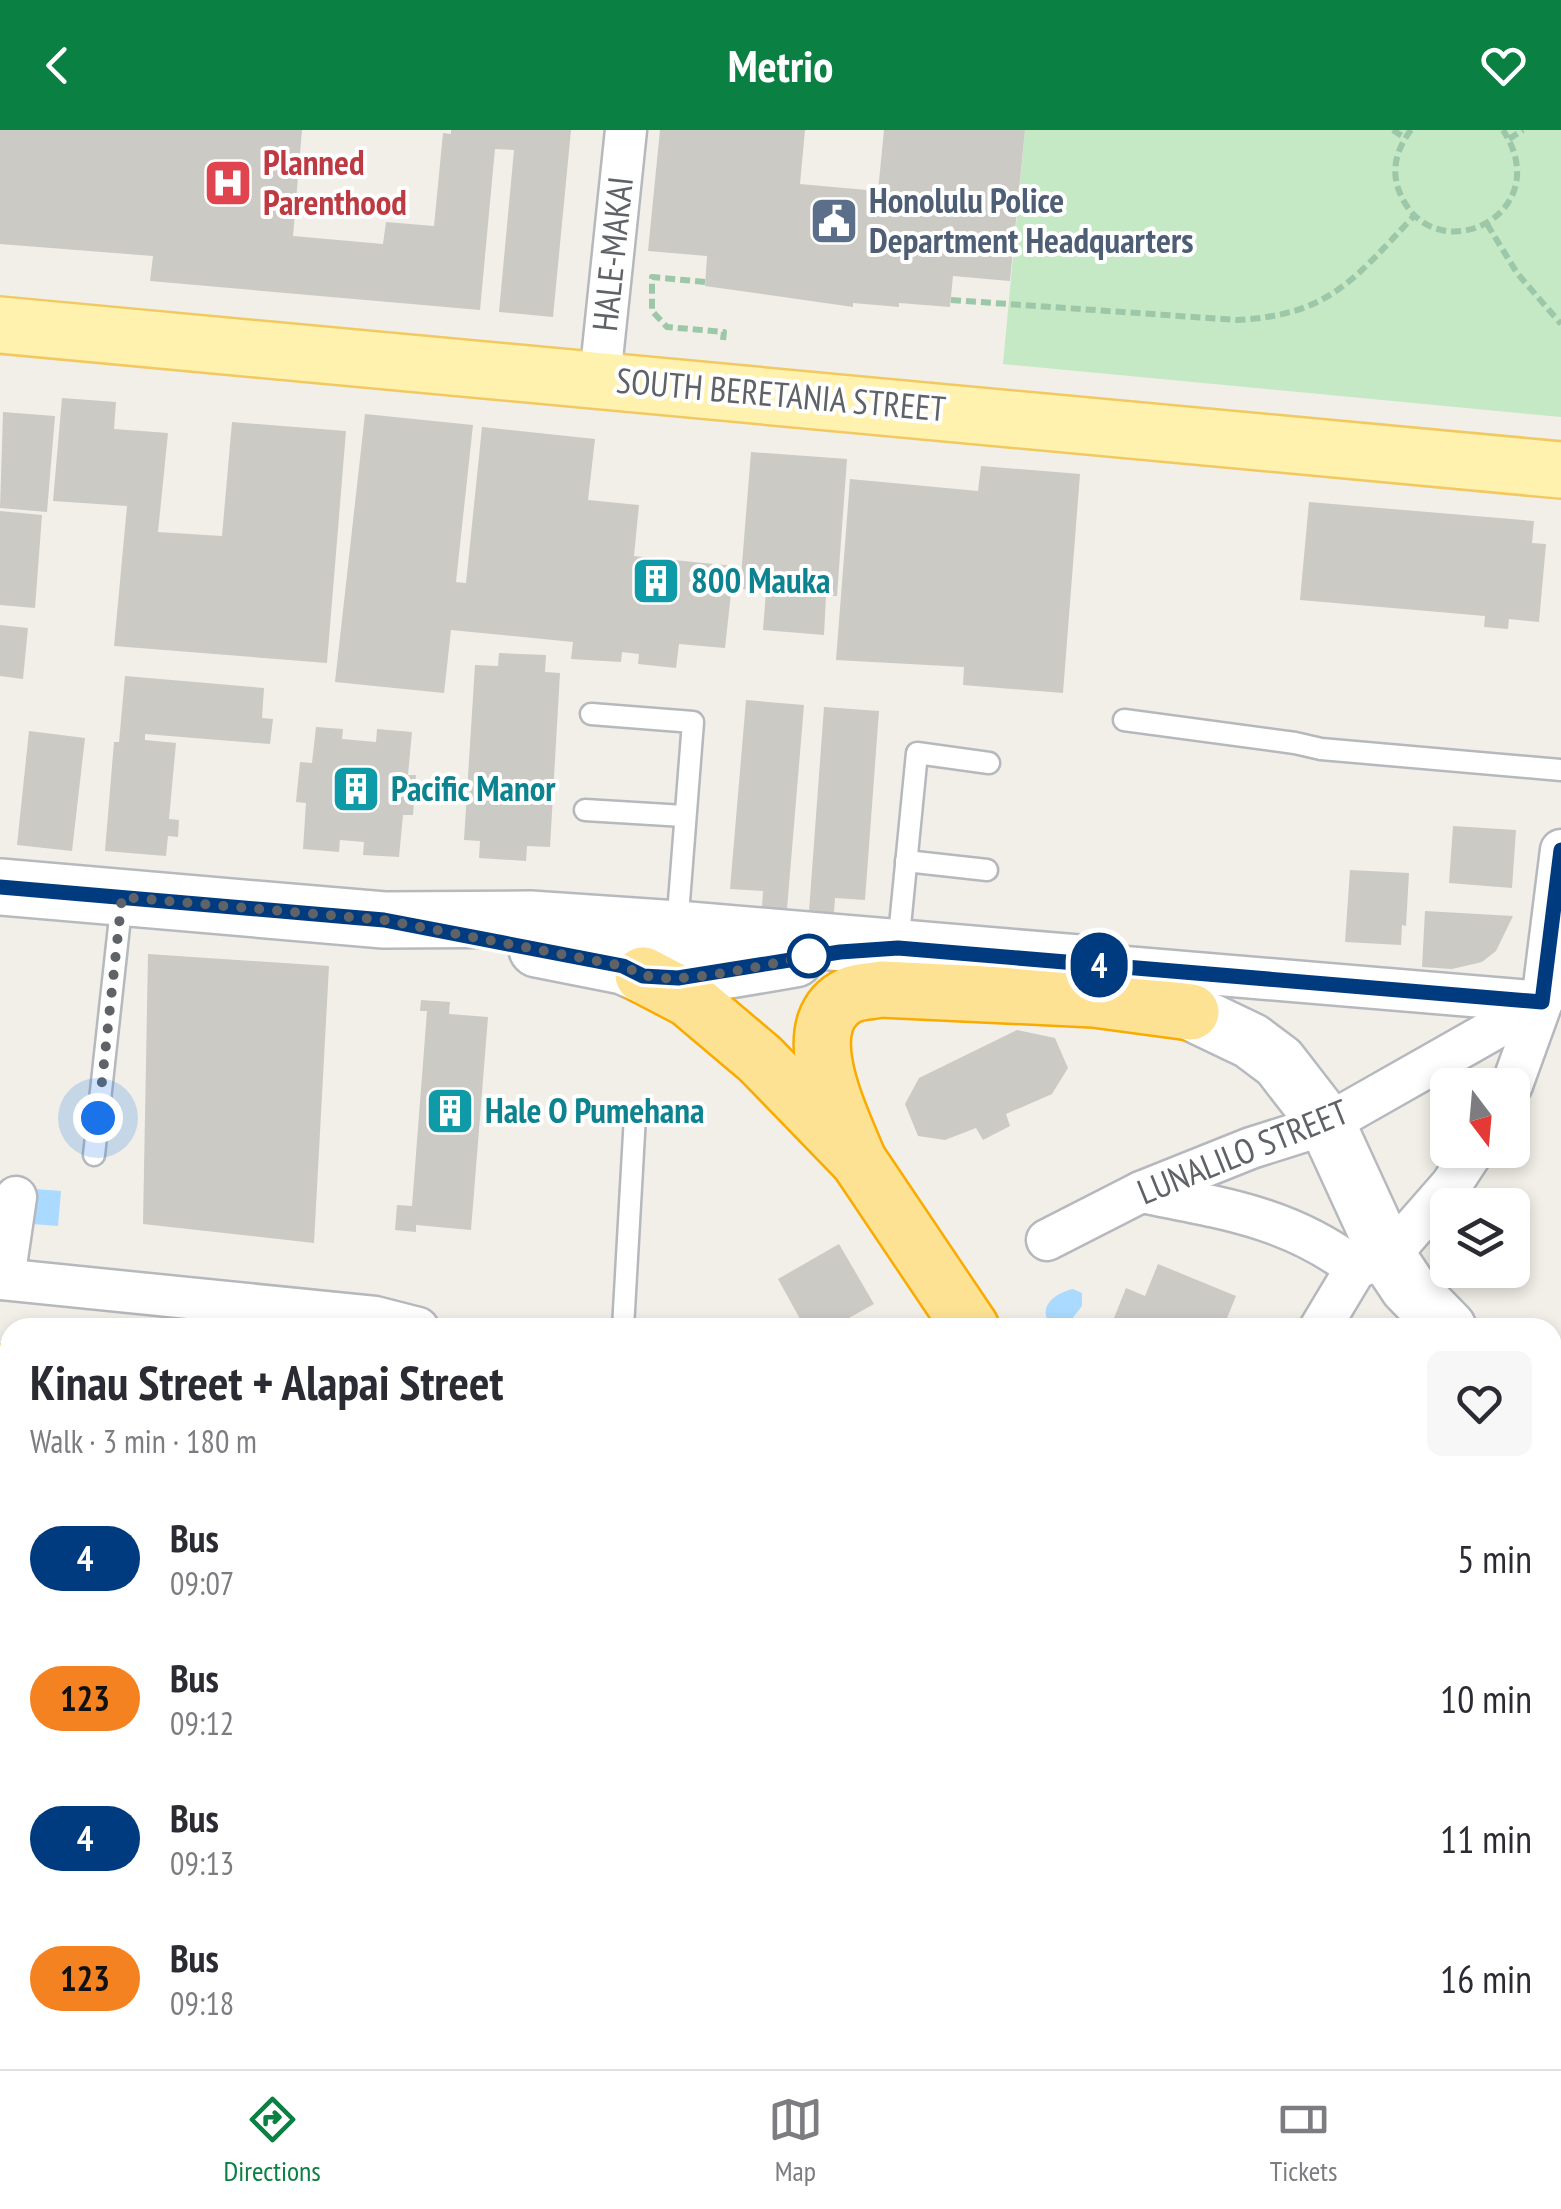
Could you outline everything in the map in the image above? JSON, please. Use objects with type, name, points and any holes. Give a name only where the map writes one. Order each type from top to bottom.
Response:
[{"type":"highway","points":[[643,976],[689,999],[760,1059],[858,1160],[964,1318]]},
{"type":"highway","points":[[858,1160],[824,1071],[822,1039],[831,1013],[849,996],[881,988],[1094,999],[1190,1012]]},
{"type":"main road","name":"SOUTH BERETANIA STREET","points":[[0,324],[1561,470]]},
{"type":"street","name":"HALE-MAKAI","points":[[600,378],[626,130]]},
{"type":"street","points":[[1521,1068],[1551,1010],[1561,850]]},
{"type":"street","points":[[0,887],[384,920],[530,919],[677,929],[1090,964],[1551,1010]]},
{"type":"street","points":[[384,920],[623,966],[643,976],[678,978],[840,952],[898,948]]},
{"type":"street","points":[[1090,964],[1251,1041],[1279,1062],[1327,1124],[1372,1262]]},
{"type":"street","name":"LUNALILO STREET","points":[[1047,1240],[1141,1192],[1251,1148],[1327,1124],[1551,1010]]},
{"type":"street","points":[[1246,1213],[1240,1174],[1251,1148]]},
{"type":"street","points":[[1328,1318],[1372,1262],[1451,1184],[1462,1168]]},
{"type":"street","points":[[1141,1192],[1246,1213],[1372,1262],[1408,1287],[1438,1318]]},
{"type":"street","points":[[16,1197],[2,1279],[375,1318]]},
{"type":"lane","points":[[591,714],[693,722],[677,929]]},
{"type":"lane","points":[[1124,720],[1322,749],[1561,770]]},
{"type":"lane","points":[[898,948],[917,753],[989,762]]},
{"type":"lane","points":[[585,810],[684,816]]},
{"type":"lane","points":[[906,861],[986,870]]},
{"type":"lane","points":[[94,1156],[122,897]]},
{"type":"lane","points":[[623,1318],[635,1116]]},
{"type":"path","points":[[1393,130],[1405,138]]},
{"type":"path","points":[[1411,130],[1395,161],[1395,181],[1402,200],[1414,216],[1430,227],[1450,232],[1487,224],[1511,199],[1518,163],[1503,130]]},
{"type":"path","points":[[1509,139],[1524,130]]},
{"type":"path","points":[[950,300],[1237,320],[1276,316],[1307,309],[1330,296],[1414,216]]},
{"type":"path","points":[[1487,224],[1517,273],[1561,324]]},
{"type":"path","points":[[705,282],[652,277],[652,311],[667,327],[724,332],[724,340]]},
{"type":"green space","points":[[1025,130],[1561,130],[1561,417],[1003,364]]},
{"type":"water","points":[[35,1189],[61,1191],[58,1226],[32,1224]]},
{"type":"water","points":[[1073,1289],[1082,1293],[1082,1306],[1073,1318],[1047,1318],[1047,1307],[1060,1294]]},
{"type":"building","points":[[0,130],[302,130],[293,236],[383,244],[386,222],[434,226],[443,133],[571,130],[553,317],[499,312],[514,150],[495,149],[480,310],[150,281],[153,256],[0,244]]},
{"type":"building","name":"Honolulu Police Department Headquarters","points":[[660,130],[805,130],[800,184],[878,191],[884,130],[1025,130],[1010,281],[953,276],[950,307],[853,303],[853,307],[705,286],[707,256],[648,251]]},
{"type":"building","points":[[62,398],[116,402],[114,429],[168,433],[158,532],[222,536],[232,422],[346,431],[327,663],[114,646],[127,506],[53,501]]},
{"type":"building","points":[[3,412],[55,416],[47,512],[0,508]]},
{"type":"building","points":[[365,414],[473,425],[456,582],[466,583],[482,427],[595,439],[588,500],[639,505],[634,556],[734,566],[725,648],[679,644],[676,668],[638,664],[639,654],[622,652],[621,662],[571,659],[573,642],[451,630],[444,693],[335,682]]},
{"type":"building","points":[[751,452],[847,459],[837,596],[826,596],[824,635],[763,630],[766,591],[740,589]]},
{"type":"building","points":[[981,466],[1080,474],[1063,693],[963,685],[964,667],[836,660],[850,479],[978,491]]},
{"type":"building","points":[[1309,502],[1534,521],[1532,543],[1546,544],[1539,622],[1509,619],[1508,629],[1484,627],[1485,616],[1300,600]]},
{"type":"building","points":[[0,511],[42,515],[35,608],[0,605]]},
{"type":"building","points":[[0,625],[28,628],[23,679],[0,676]]},
{"type":"building","points":[[499,653],[546,655],[545,672],[560,673],[550,847],[527,846],[526,861],[479,858],[480,841],[464,840],[475,665],[498,666]]},
{"type":"building","points":[[125,676],[264,688],[262,718],[273,719],[270,744],[145,734],[145,740],[176,743],[169,819],[179,820],[178,837],[168,836],[166,856],[105,851],[114,742],[119,742]]},
{"type":"building","points":[[746,700],[804,705],[787,909],[762,907],[763,891],[730,889]]},
{"type":"building","points":[[824,707],[879,711],[865,900],[835,898],[834,913],[809,911]]},
{"type":"building","name":"Pacific Manor","points":[[316,727],[343,729],[342,739],[376,742],[377,729],[412,732],[408,775],[416,775],[413,815],[403,815],[399,857],[363,855],[364,842],[340,840],[339,852],[303,849],[306,803],[296,802],[300,762],[312,763]]},
{"type":"building","points":[[29,731],[85,738],[72,851],[17,845]]},
{"type":"building","points":[[1453,826],[1516,830],[1512,888],[1449,883]]},
{"type":"building","points":[[1350,870],[1409,873],[1401,945],[1345,942]]},
{"type":"building","points":[[1425,911],[1513,916],[1496,951],[1482,962],[1452,969],[1422,967]]},
{"type":"building","points":[[148,954],[329,966],[314,1243],[143,1224]]},
{"type":"building","name":"Hale O Pumehana","points":[[421,1000],[450,1002],[449,1014],[488,1017],[471,1230],[416,1225],[416,1232],[395,1230],[397,1205],[412,1206],[427,1011],[420,1011]]},
{"type":"building","points":[[1017,1030],[1055,1038],[1068,1068],[1052,1094],[1006,1114],[1010,1126],[983,1140],[976,1128],[945,1140],[918,1136],[905,1104],[919,1078]]},
{"type":"building","points":[[839,1244],[874,1304],[849,1318],[799,1318],[778,1279]]},
{"type":"building","points":[[1158,1264],[1236,1296],[1227,1318],[1114,1318],[1126,1288],[1145,1296]]},
{"type":"bus line","name":"4","points":[[0,887],[384,920],[623,966],[643,976],[661,978],[840,952],[898,948],[1542,1002],[1561,850]]},
{"type":"place","name":"Planned Parenthood","points":[[228,183]]},
{"type":"place","name":"Honolulu Police Department Headquarters","points":[[834,221]]},
{"type":"place","name":"800 Mauka","points":[[656,581]]},
{"type":"place","name":"Pacific Manor","points":[[356,789]]},
{"type":"place","name":"Hale O Pumehana","points":[[450,1111]]},
{"type":"route","points":[[98,1118],[122,897],[384,920],[623,966],[643,976],[661,978],[809,956]]}]
